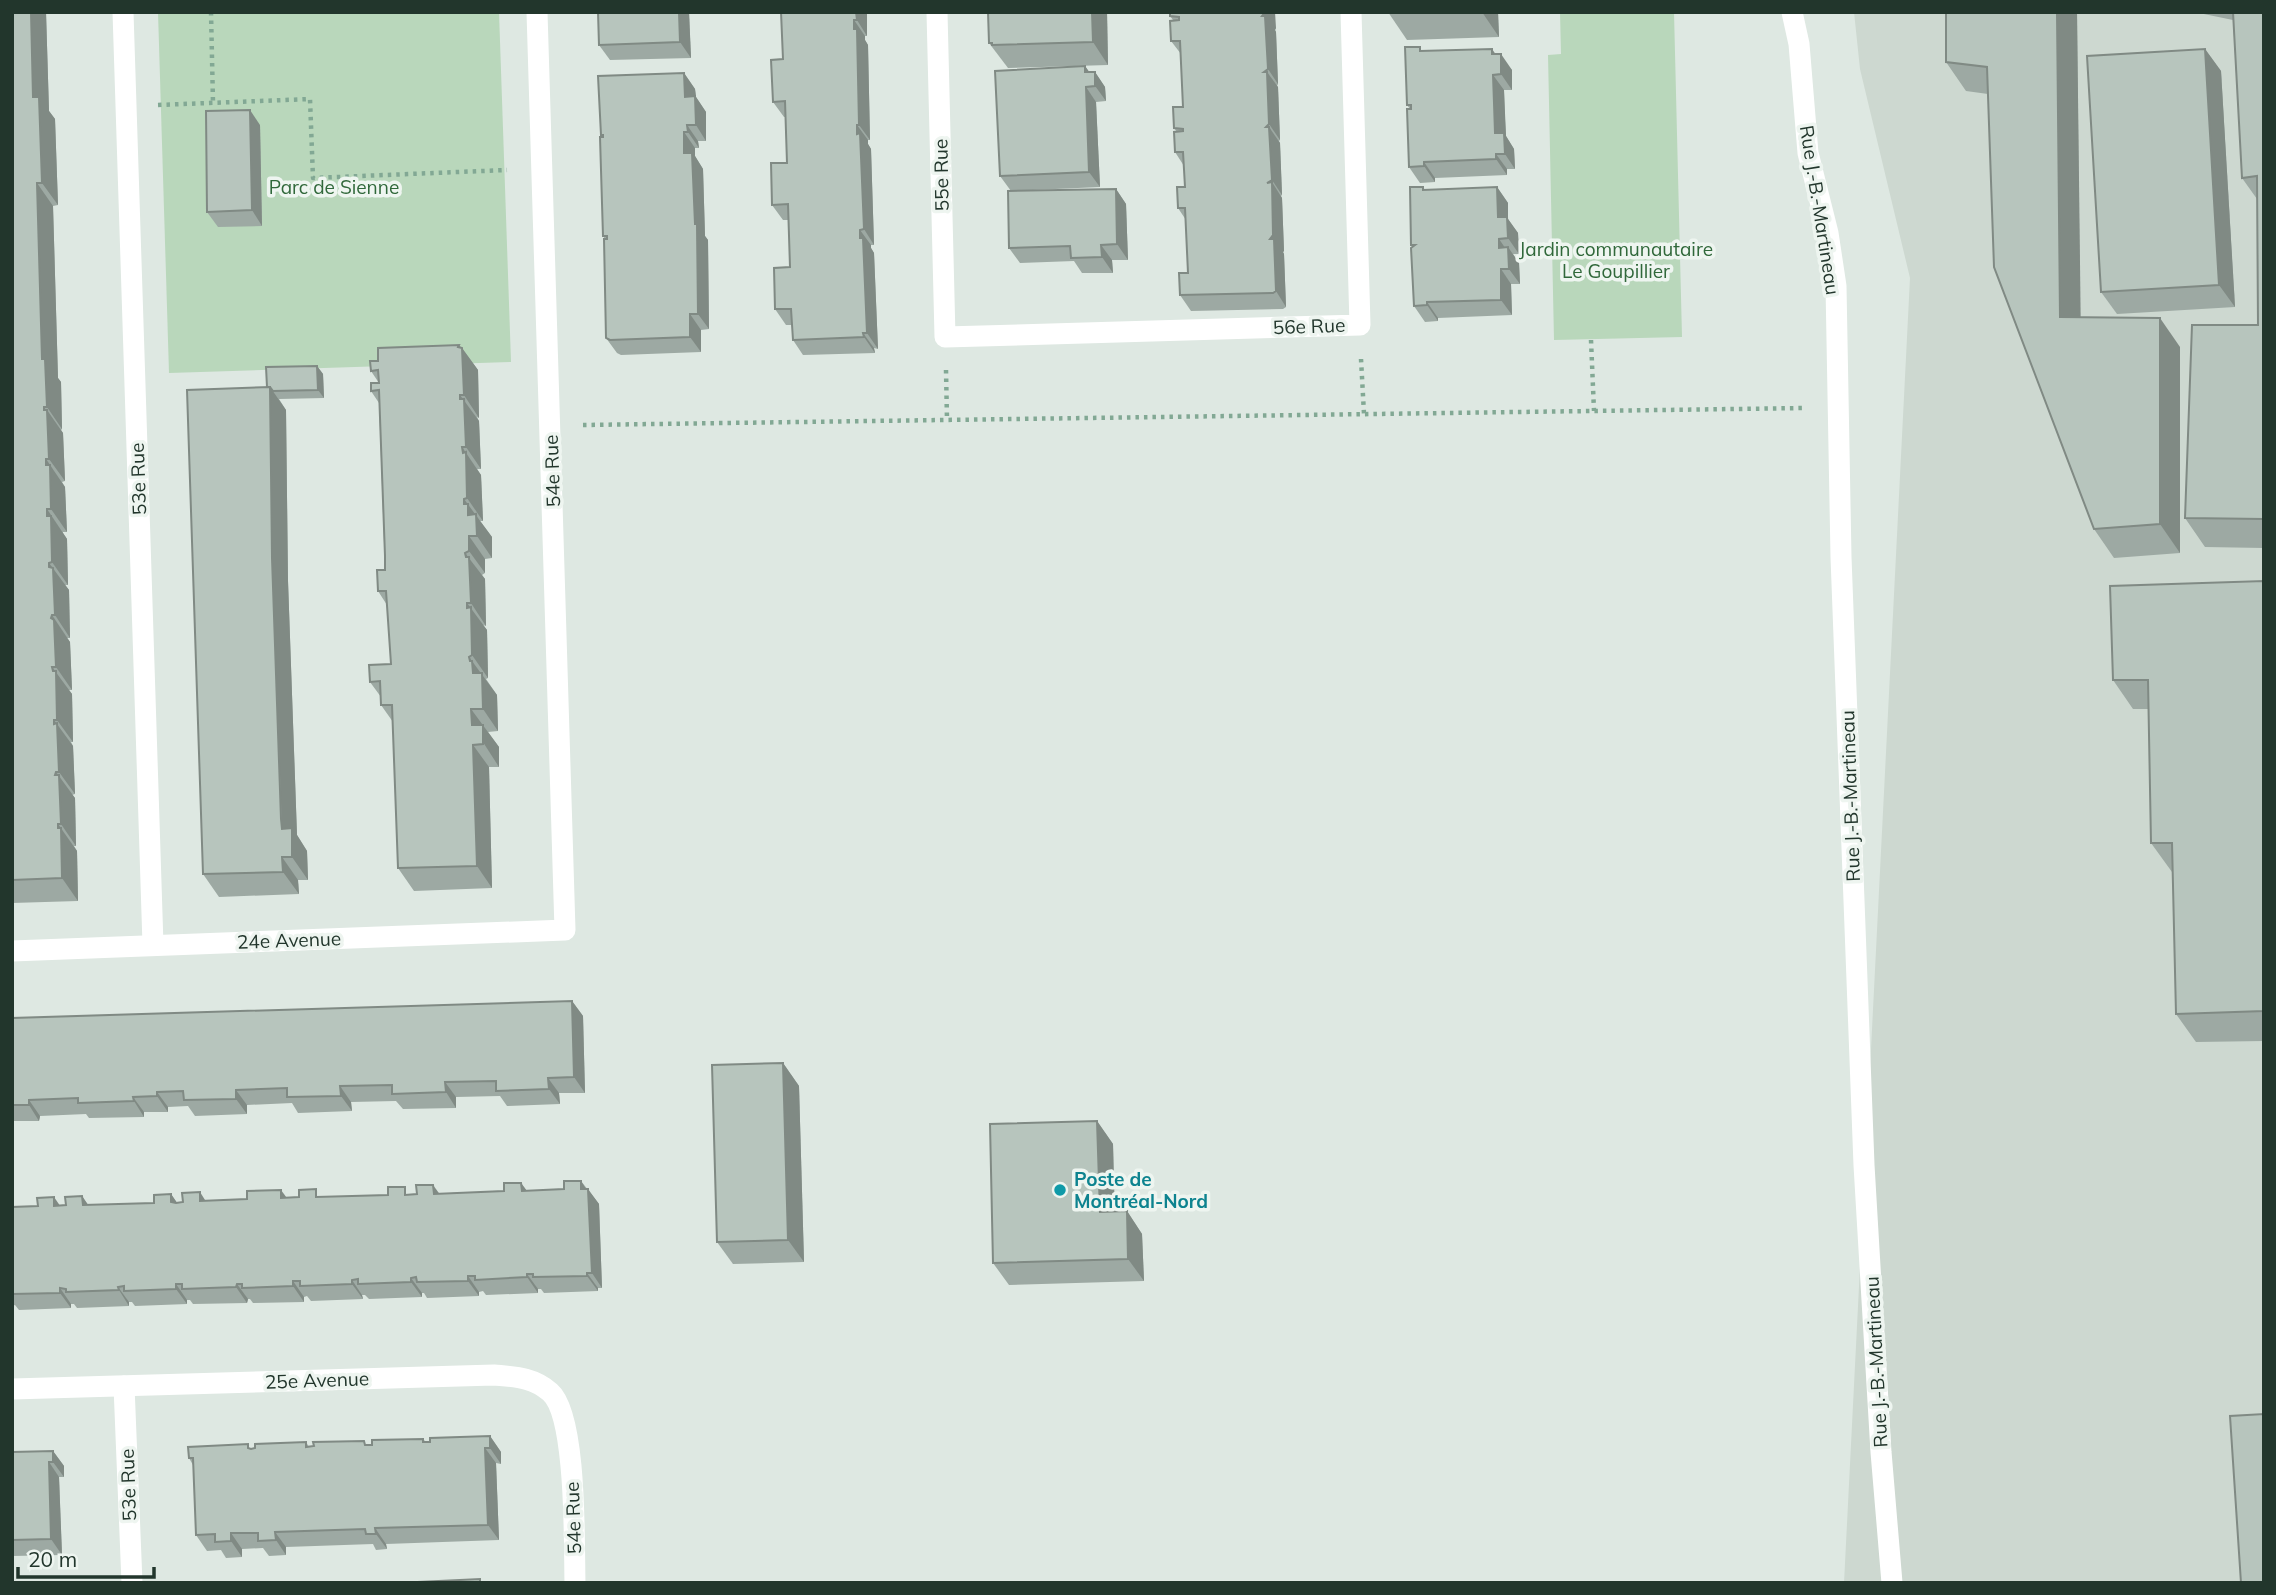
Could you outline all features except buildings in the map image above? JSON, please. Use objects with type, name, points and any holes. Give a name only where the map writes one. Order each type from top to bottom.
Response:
[{"type":"street","name":"53e Rue","points":[[123,12],[153,945]]},
{"type":"street","name":"54e Rue","points":[[537,12],[565,930]]},
{"type":"street","name":"55e Rue","points":[[937,12],[945,337]]},
{"type":"street","name":"56e Rue","points":[[945,337],[1360,325],[1351,12]]},
{"type":"street","name":"Rue J.-B.-Martineau","points":[[1792,12],[1799,44],[1808,153],[1828,233],[1836,286],[1841,557],[1864,1165],[1881,1452],[1892,1583]]},
{"type":"street","name":"24e Avenue","points":[[12,951],[565,930]]},
{"type":"street","name":"25e Avenue","points":[[12,1390],[494,1375],[527,1378],[552,1393],[565,1422],[571,1454]]},
{"type":"street","name":"53e Rue","points":[[124,1387],[132,1583]]},
{"type":"street","name":"54e Rue","points":[[571,1454],[575,1583]]},
{"type":"path","points":[[211,12],[213,103]]},
{"type":"path","points":[[125,107],[310,99],[313,178],[543,169]]},
{"type":"path","points":[[1360,325],[1364,414]]},
{"type":"path","points":[[945,337],[947,420]]},
{"type":"path","points":[[1591,340],[1594,411]]},
{"type":"path","points":[[550,426],[1838,408]]},
{"type":"shaded area","points":[[1854,12],[2264,12],[2264,1583],[1844,1583],[1910,278],[1860,69]]},
{"type":"green space","name":"Parc de Sienne","points":[[158,12],[499,12],[511,362],[169,373]]},
{"type":"green space","name":"Jardin communautaire Le Goupillier","points":[[1560,12],[1674,12],[1682,337],[1554,340],[1548,55],[1561,54]]},
{"type":"place","name":"Poste de Montréal-Nord","points":[[1060,1190]]}]
